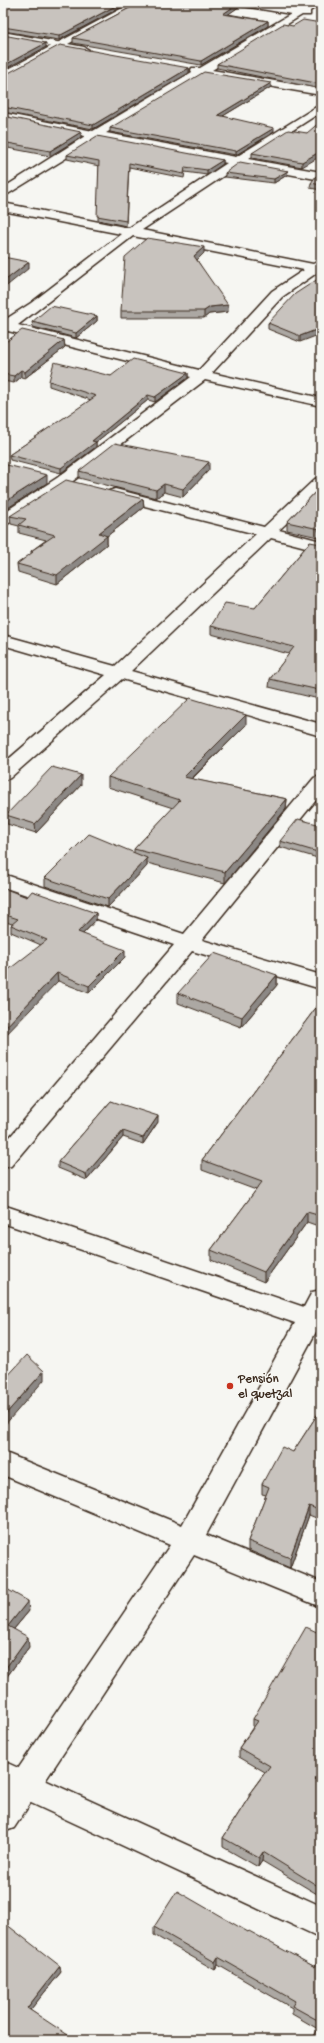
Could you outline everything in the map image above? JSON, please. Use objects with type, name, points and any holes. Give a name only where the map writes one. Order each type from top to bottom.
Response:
[{"type":"street","points":[[3,76],[140,3]]},
{"type":"street","points":[[243,3],[299,12],[315,9]]},
{"type":"street","points":[[3,193],[299,12]]},
{"type":"street","points":[[3,35],[98,52]]},
{"type":"street","points":[[188,68],[321,92]]},
{"type":"street","points":[[4,326],[131,233],[211,177],[240,161],[321,107]]},
{"type":"street","points":[[3,116],[96,135],[321,176]]},
{"type":"street","points":[[3,207],[131,233],[319,267]]},
{"type":"street","points":[[3,520],[63,481],[202,375],[277,294],[319,267]]},
{"type":"street","points":[[4,326],[202,375],[321,402]]},
{"type":"street","points":[[40,475],[321,546]]},
{"type":"street","points":[[3,774],[93,697],[321,482]]},
{"type":"street","points":[[3,640],[321,730]]},
{"type":"street","points":[[3,1160],[188,943],[321,782]]},
{"type":"street","points":[[3,880],[188,943],[321,982]]},
{"type":"street","points":[[3,1214],[318,1313],[188,1541],[13,1780],[3,1818]]},
{"type":"street","points":[[3,1463],[321,1595]]},
{"type":"street","points":[[13,1780],[321,1922]]},
{"type":"building","points":[[3,3],[121,3],[59,36],[3,27]]},
{"type":"building","points":[[139,3],[239,3],[223,14],[268,21],[201,61],[73,38]]},
{"type":"building","points":[[303,20],[321,23],[321,84],[217,64],[283,24],[293,26]]},
{"type":"building","points":[[3,35],[46,43],[3,66]]},
{"type":"building","points":[[60,45],[189,68],[93,125],[3,107],[3,76]]},
{"type":"building","points":[[204,72],[271,83],[218,115],[274,128],[236,151],[110,128]]},
{"type":"building","points":[[3,116],[81,132],[50,151],[8,143],[3,146]]},
{"type":"building","points":[[321,121],[321,151],[302,162],[252,153],[288,130],[307,133]]},
{"type":"building","points":[[97,136],[223,160],[207,170],[185,167],[184,174],[129,163],[126,221],[97,216],[99,161],[67,155]]},
{"type":"building","points":[[240,162],[288,171],[274,179],[225,173]]},
{"type":"building","points":[[316,176],[321,176],[321,185],[311,183]]},
{"type":"building","points":[[147,238],[204,247],[194,256],[228,305],[210,307],[204,311],[121,311],[125,257]]},
{"type":"building","points":[[3,257],[29,262],[3,282]]},
{"type":"building","points":[[321,277],[321,328],[300,336],[268,323],[295,294]]},
{"type":"building","points":[[51,306],[97,316],[76,333],[32,322]]},
{"type":"building","points":[[22,330],[64,340],[25,372],[21,370],[14,376],[3,374],[3,344]]},
{"type":"building","points":[[133,359],[188,373],[155,397],[148,395],[92,441],[96,442],[61,468],[9,455],[96,396],[49,381],[54,362],[111,376]]},
{"type":"building","points":[[115,443],[209,462],[183,489],[164,484],[156,490],[79,471]]},
{"type":"building","points":[[3,464],[47,475],[3,503]]},
{"type":"building","points":[[66,480],[143,499],[99,533],[107,536],[57,575],[17,564],[33,552],[31,551],[55,535],[19,525],[26,519],[10,516]]},
{"type":"building","points":[[321,486],[321,532],[318,531],[319,529],[287,522]]},
{"type":"building","points":[[310,542],[321,544],[321,688],[319,690],[270,679],[294,647],[211,626],[225,603],[255,608]]},
{"type":"building","points":[[190,698],[246,715],[184,777],[287,799],[225,872],[134,849],[180,800],[108,777]]},
{"type":"building","points":[[52,767],[81,775],[35,824],[6,815]]},
{"type":"building","points":[[298,819],[321,825],[321,853],[280,841]]},
{"type":"building","points":[[89,834],[147,858],[108,899],[45,878]]},
{"type":"building","points":[[3,888],[27,897],[32,891],[96,913],[78,932],[125,950],[89,986],[57,973],[3,1030],[3,974],[47,940],[11,925],[18,919],[3,914]]},
{"type":"building","points":[[214,953],[277,975],[242,1017],[178,993]]},
{"type":"building","points":[[321,1001],[321,1216],[307,1212],[264,1272],[211,1250],[262,1182],[202,1160]]},
{"type":"building","points":[[111,1101],[158,1116],[143,1138],[123,1131],[86,1174],[58,1162]]},
{"type":"building","points":[[27,1355],[44,1371],[3,1417],[3,1381]]},
{"type":"building","points":[[321,1409],[321,1511],[309,1506],[290,1558],[248,1541],[269,1487],[262,1484],[282,1447],[293,1452]]},
{"type":"building","points":[[3,1587],[28,1601],[8,1626],[28,1637],[5,1669],[3,1668]]},
{"type":"building","points":[[306,1627],[321,1634],[321,1772],[315,1779],[321,1782],[321,1880],[318,1886],[263,1852],[259,1858],[223,1838],[251,1794],[249,1794],[270,1766],[239,1748],[258,1721],[253,1719]]},
{"type":"building","points":[[177,1891],[248,1932],[249,1931],[315,1967],[318,1960],[321,1962],[321,2022],[292,2006],[295,2001],[218,1957],[215,1962],[154,1927]]},
{"type":"building","points":[[6,1924],[60,1966],[27,2008],[71,2037],[69,2040],[12,2040],[3,2034],[3,1927]]},
{"type":"building","points":[[321,2023],[321,2040],[312,2040]]},
{"type":"place","name":"Pensión el quetzal","points":[[230,1386]]}]
